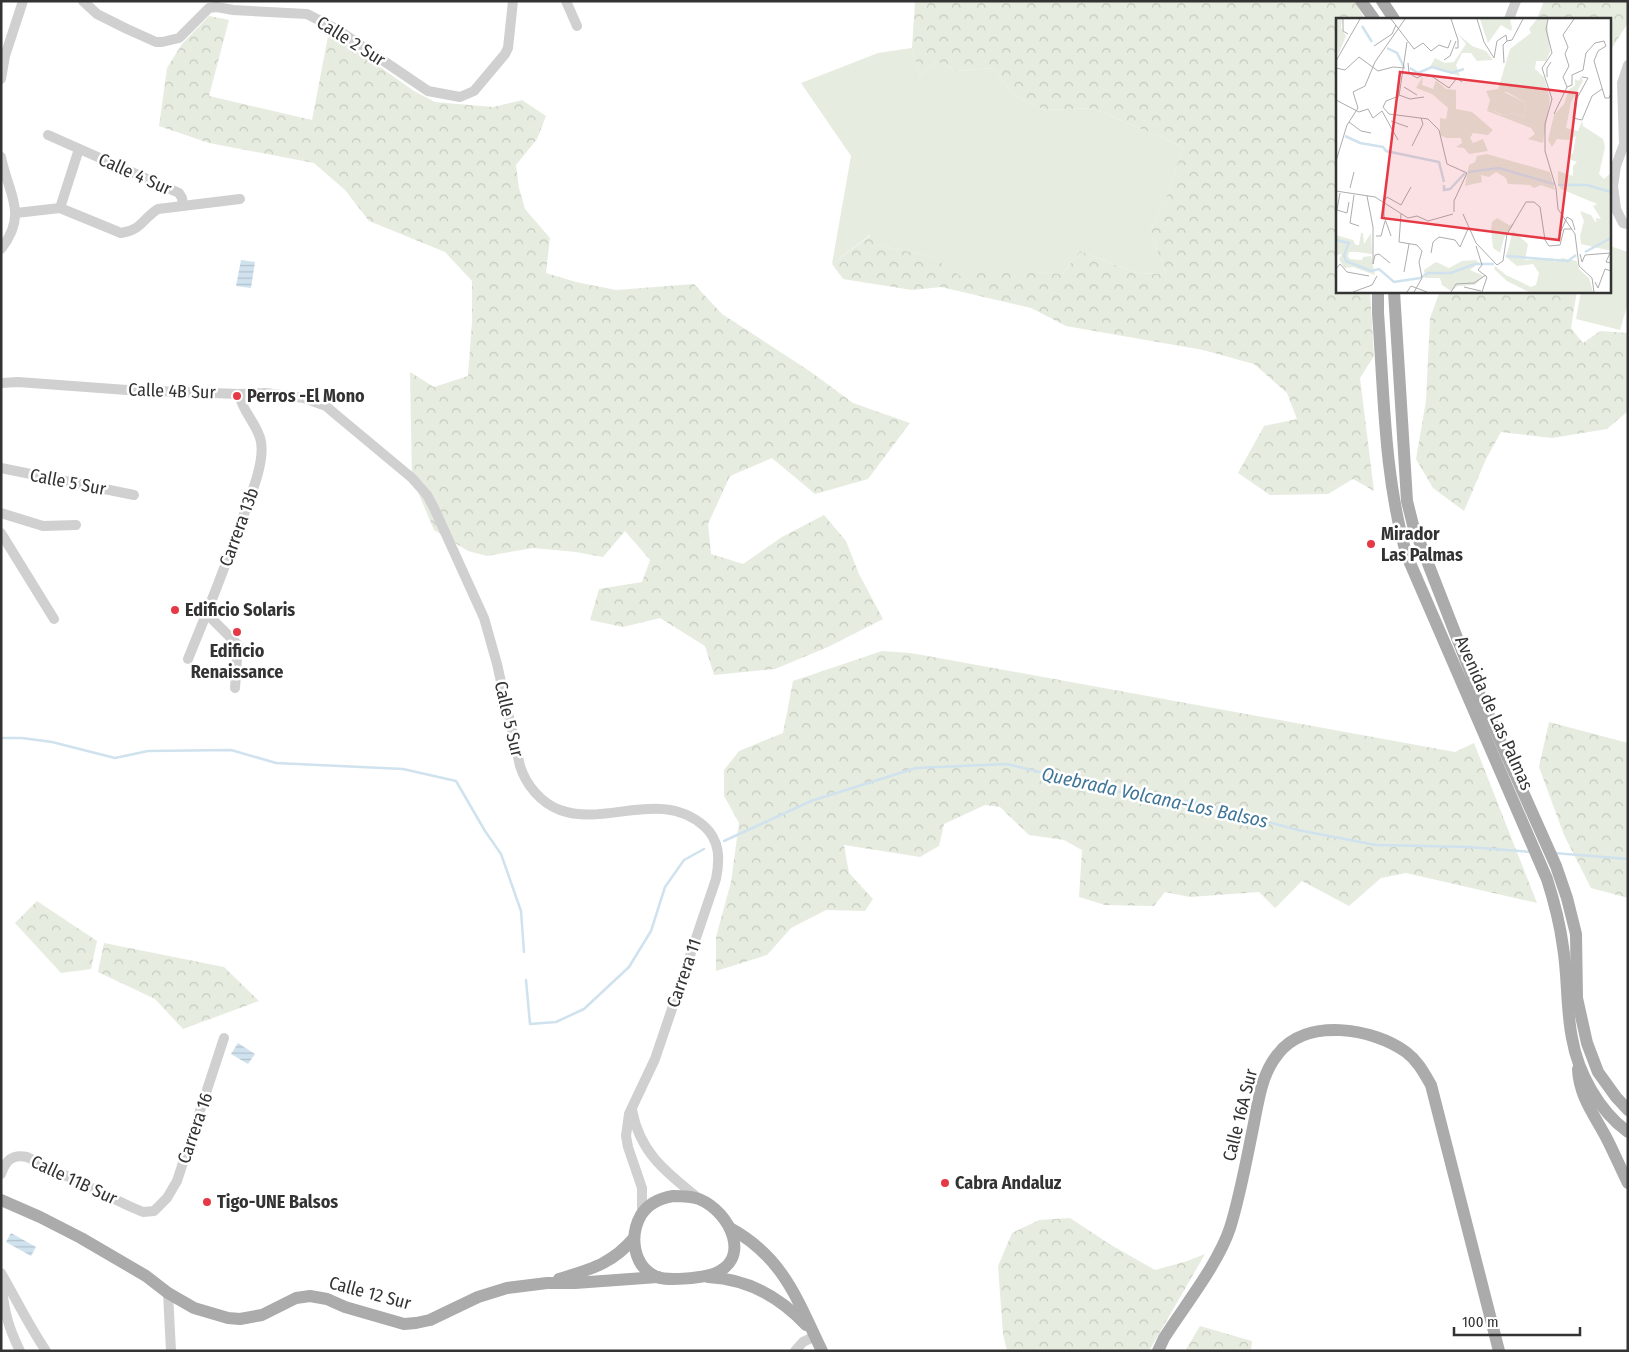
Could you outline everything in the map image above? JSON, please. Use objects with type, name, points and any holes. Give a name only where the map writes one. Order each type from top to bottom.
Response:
[{"type":"main road","points":[[1361,1],[1373,18]]},
{"type":"main road","points":[[1382,1],[1393,18]]},
{"type":"main road","name":"Avenida de Las Palmas","points":[[1378,292],[1391,482],[1397,524],[1407,556],[1533,829],[1551,856],[1567,898],[1576,934],[1577,998],[1588,1044],[1598,1072],[1616,1098],[1628,1110]]},
{"type":"main road","name":"Avenida de Las Palmas","points":[[1394,292],[1407,500],[1413,525],[1533,829],[1564,947],[1572,1038],[1577,1057],[1585,1076],[1604,1108],[1628,1132]]},
{"type":"main road","name":"Calle 16A Sur","points":[[1158,1351],[1164,1338],[1224,1243],[1244,1174],[1266,1074],[1272,1062],[1278,1053],[1300,1036],[1323,1030],[1334,1030],[1366,1035],[1406,1052],[1416,1062],[1431,1086],[1499,1351]]},
{"type":"main road","points":[[1577,1057],[1578,1076],[1585,1100],[1607,1139],[1628,1183]]},
{"type":"main road","points":[[813,1333],[785,1304],[763,1290],[734,1280],[703,1277],[658,1277],[646,1270],[638,1259],[634,1238],[642,1214],[655,1202],[666,1197],[682,1196],[699,1199],[718,1213],[730,1228],[752,1241],[774,1262],[795,1294],[822,1351]]},
{"type":"main road","name":"Calle 12 Sur","points":[[1,1200],[81,1238],[146,1276],[168,1293],[194,1308],[228,1318],[240,1319],[262,1315],[296,1298],[310,1296],[327,1299],[345,1307],[404,1324],[416,1323],[430,1320],[491,1292],[524,1285],[658,1277]]},
{"type":"main road","points":[[703,1277],[724,1269],[731,1260],[734,1244],[730,1228]]},
{"type":"main road","name":"Calle 12 Sur","points":[[547,1283],[588,1270],[610,1260],[625,1249],[634,1238]]},
{"type":"street","points":[[1,79],[23,1]]},
{"type":"street","name":"Calle 2 Sur","points":[[82,1],[97,14],[156,42],[178,38],[209,8],[306,14],[338,30],[428,91],[460,97],[474,91],[505,54],[508,48],[513,1]]},
{"type":"street","points":[[566,1],[577,26]]},
{"type":"street","points":[[1509,18],[1516,1]]},
{"type":"street","points":[[1628,65],[1622,84],[1624,144],[1616,166],[1613,186],[1616,209],[1623,223],[1628,224]]},
{"type":"street","name":"Calle 4 Sur","points":[[48,135],[179,193],[182,198],[182,206]]},
{"type":"street","name":"Calle 4 Sur","points":[[60,208],[79,149]]},
{"type":"street","points":[[1,157],[16,213],[13,229],[1,249]]},
{"type":"street","name":"Calle 4 Sur","points":[[16,213],[60,208],[121,233],[130,232],[158,209],[240,199]]},
{"type":"street","name":"Calle 4B Sur","points":[[1,383],[18,382],[128,390],[238,394],[266,393],[304,398],[320,404],[334,413],[407,473]]},
{"type":"street","name":"Carrera 13b","points":[[188,660],[248,502],[262,454],[262,443],[257,430],[243,409],[238,394]]},
{"type":"street","name":"Calle 5 Sur","points":[[1,468],[134,496]]},
{"type":"street","name":"Calle 5 Sur","points":[[407,473],[420,486],[434,508],[484,618],[497,664],[520,766],[530,786],[544,800],[561,811],[588,814],[640,809],[670,809],[690,816],[711,834]]},
{"type":"street","points":[[1,513],[44,526],[76,525]]},
{"type":"street","points":[[1,533],[54,619]]},
{"type":"street","points":[[206,613],[238,645],[236,688]]},
{"type":"street","name":"Carrera 11","points":[[642,1214],[642,1188],[628,1148],[626,1136],[629,1114],[655,1060],[716,878],[718,855],[715,840],[711,834]]},
{"type":"street","name":"Carrera 16","points":[[154,1211],[167,1198],[177,1181],[224,1038]]},
{"type":"street","points":[[631,1109],[635,1124],[650,1155],[668,1174],[699,1199]]},
{"type":"street","name":"Calle 11B Sur","points":[[1,1174],[4,1165],[11,1158],[19,1155],[27,1157],[143,1212],[154,1211]]},
{"type":"street","points":[[1,1273],[2,1303],[10,1331],[20,1351]]},
{"type":"street","points":[[1,1273],[33,1332],[46,1351]]},
{"type":"street","points":[[168,1293],[171,1351]]},
{"type":"street","points":[[795,1351],[813,1333]]},
{"type":"green space","points":[[915,1],[1354,1],[1364,18],[1336,18],[1336,292],[1370,292],[1374,356],[1360,378],[1374,491],[1353,479],[1328,494],[1270,495],[1238,473],[1264,426],[1297,419],[1287,393],[1254,364],[1203,350],[1066,326],[1031,308],[941,287],[912,290],[843,279],[832,264],[871,235],[876,245],[931,256],[969,282],[971,267],[1063,274],[1080,251],[1136,273],[1166,274],[1150,231],[1169,191],[1183,147],[1092,108],[1045,110],[1015,96],[993,68],[956,71],[936,61],[920,76],[912,48]]},
{"type":"green space","points":[[1544,1],[1628,1],[1628,23],[1612,48],[1612,18],[1537,18]]},
{"type":"green space","points":[[209,16],[229,20],[209,96],[312,120],[329,31],[414,91],[435,102],[493,107],[522,100],[546,116],[537,139],[516,165],[519,188],[525,209],[550,238],[546,273],[576,282],[616,290],[694,284],[722,314],[811,372],[853,403],[910,423],[868,479],[815,494],[772,458],[730,476],[708,524],[711,554],[743,564],[782,537],[824,515],[846,541],[859,574],[883,619],[828,647],[775,669],[714,675],[705,646],[660,618],[623,627],[590,620],[599,589],[642,582],[650,560],[625,531],[603,557],[576,552],[533,548],[487,556],[468,551],[434,530],[412,478],[410,372],[434,387],[468,376],[472,322],[472,281],[445,252],[369,221],[345,190],[314,163],[209,143],[159,126],[167,68],[182,44]]},
{"type":"green space","points":[[912,48],[920,76],[936,61],[956,71],[993,68],[1015,96],[1045,110],[1092,108],[1183,147],[1169,191],[1150,231],[1166,274],[1136,273],[1080,251],[1063,274],[972,268],[969,283],[931,256],[876,245],[870,235],[832,264],[851,156],[801,83],[878,53]]},
{"type":"green space","points":[[1612,247],[1628,252],[1628,303],[1620,330],[1576,319],[1581,292],[1612,292]]},
{"type":"green space","points":[[1440,292],[1577,292],[1571,328],[1583,343],[1600,331],[1628,333],[1628,411],[1607,429],[1552,438],[1501,432],[1486,459],[1464,511],[1433,488],[1416,459],[1426,401],[1430,318]]},
{"type":"green space","points":[[882,651],[911,653],[1455,752],[1474,743],[1537,903],[1406,873],[1381,878],[1349,906],[1302,881],[1275,908],[1259,892],[1190,897],[1165,892],[1154,906],[1105,905],[1079,897],[1082,850],[1064,840],[1029,835],[1000,807],[985,805],[944,824],[939,846],[920,857],[844,845],[849,873],[873,899],[865,911],[826,910],[791,928],[767,955],[716,971],[716,937],[731,882],[739,823],[724,796],[724,770],[739,751],[783,733],[793,681]]},
{"type":"green space","points":[[1549,722],[1628,743],[1628,898],[1591,888],[1564,835],[1539,767]]},
{"type":"green space","points":[[37,901],[97,941],[91,969],[61,973],[15,923]]},
{"type":"green space","points":[[104,943],[224,967],[259,1001],[183,1029],[155,999],[98,972]]},
{"type":"green space","points":[[1070,1218],[1111,1245],[1155,1270],[1205,1254],[1149,1351],[1007,1351],[1003,1334],[998,1266],[1012,1233],[1039,1220]]},
{"type":"green space","points":[[1200,1326],[1252,1341],[1251,1351],[1185,1351]]},
{"type":"water","points":[[241,260],[255,262],[251,288],[236,286]]},
{"type":"water","points":[[238,1043],[255,1054],[248,1064],[231,1054]]},
{"type":"water","points":[[11,1233],[36,1247],[31,1256],[6,1242]]},
{"type":"waterway","name":"Quebrada Volcana-Los Balsos","points":[[1,738],[22,738],[52,742],[115,758],[148,751],[231,750],[276,763],[403,769],[456,781],[485,831],[501,854],[521,911],[524,952]]},
{"type":"waterway","name":"Quebrada Volcana-Los Balsos","points":[[724,841],[811,801],[916,768],[1007,764],[1133,795],[1194,802],[1298,830],[1376,845],[1469,847],[1531,852]]},
{"type":"waterway","name":"Quebrada Volcana-Los Balsos","points":[[526,980],[530,1024],[556,1022],[584,1009],[629,967],[651,931],[665,887],[684,860],[704,849]]},
{"type":"waterway","name":"Quebrada Volcana-Los Balsos","points":[[1554,853],[1628,859]]},
{"type":"place","name":"Perros -El Mono","points":[[237,396]]},
{"type":"place","name":"Mirador Las Palmas","points":[[1371,544]]},
{"type":"place","name":"Edificio Solaris","points":[[175,610]]},
{"type":"place","name":"Edificio Renaissance","points":[[237,632]]},
{"type":"place","name":"Cabra Andaluz","points":[[945,1183]]},
{"type":"place","name":"Tigo-UNE Balsos","points":[[207,1202]]}]
